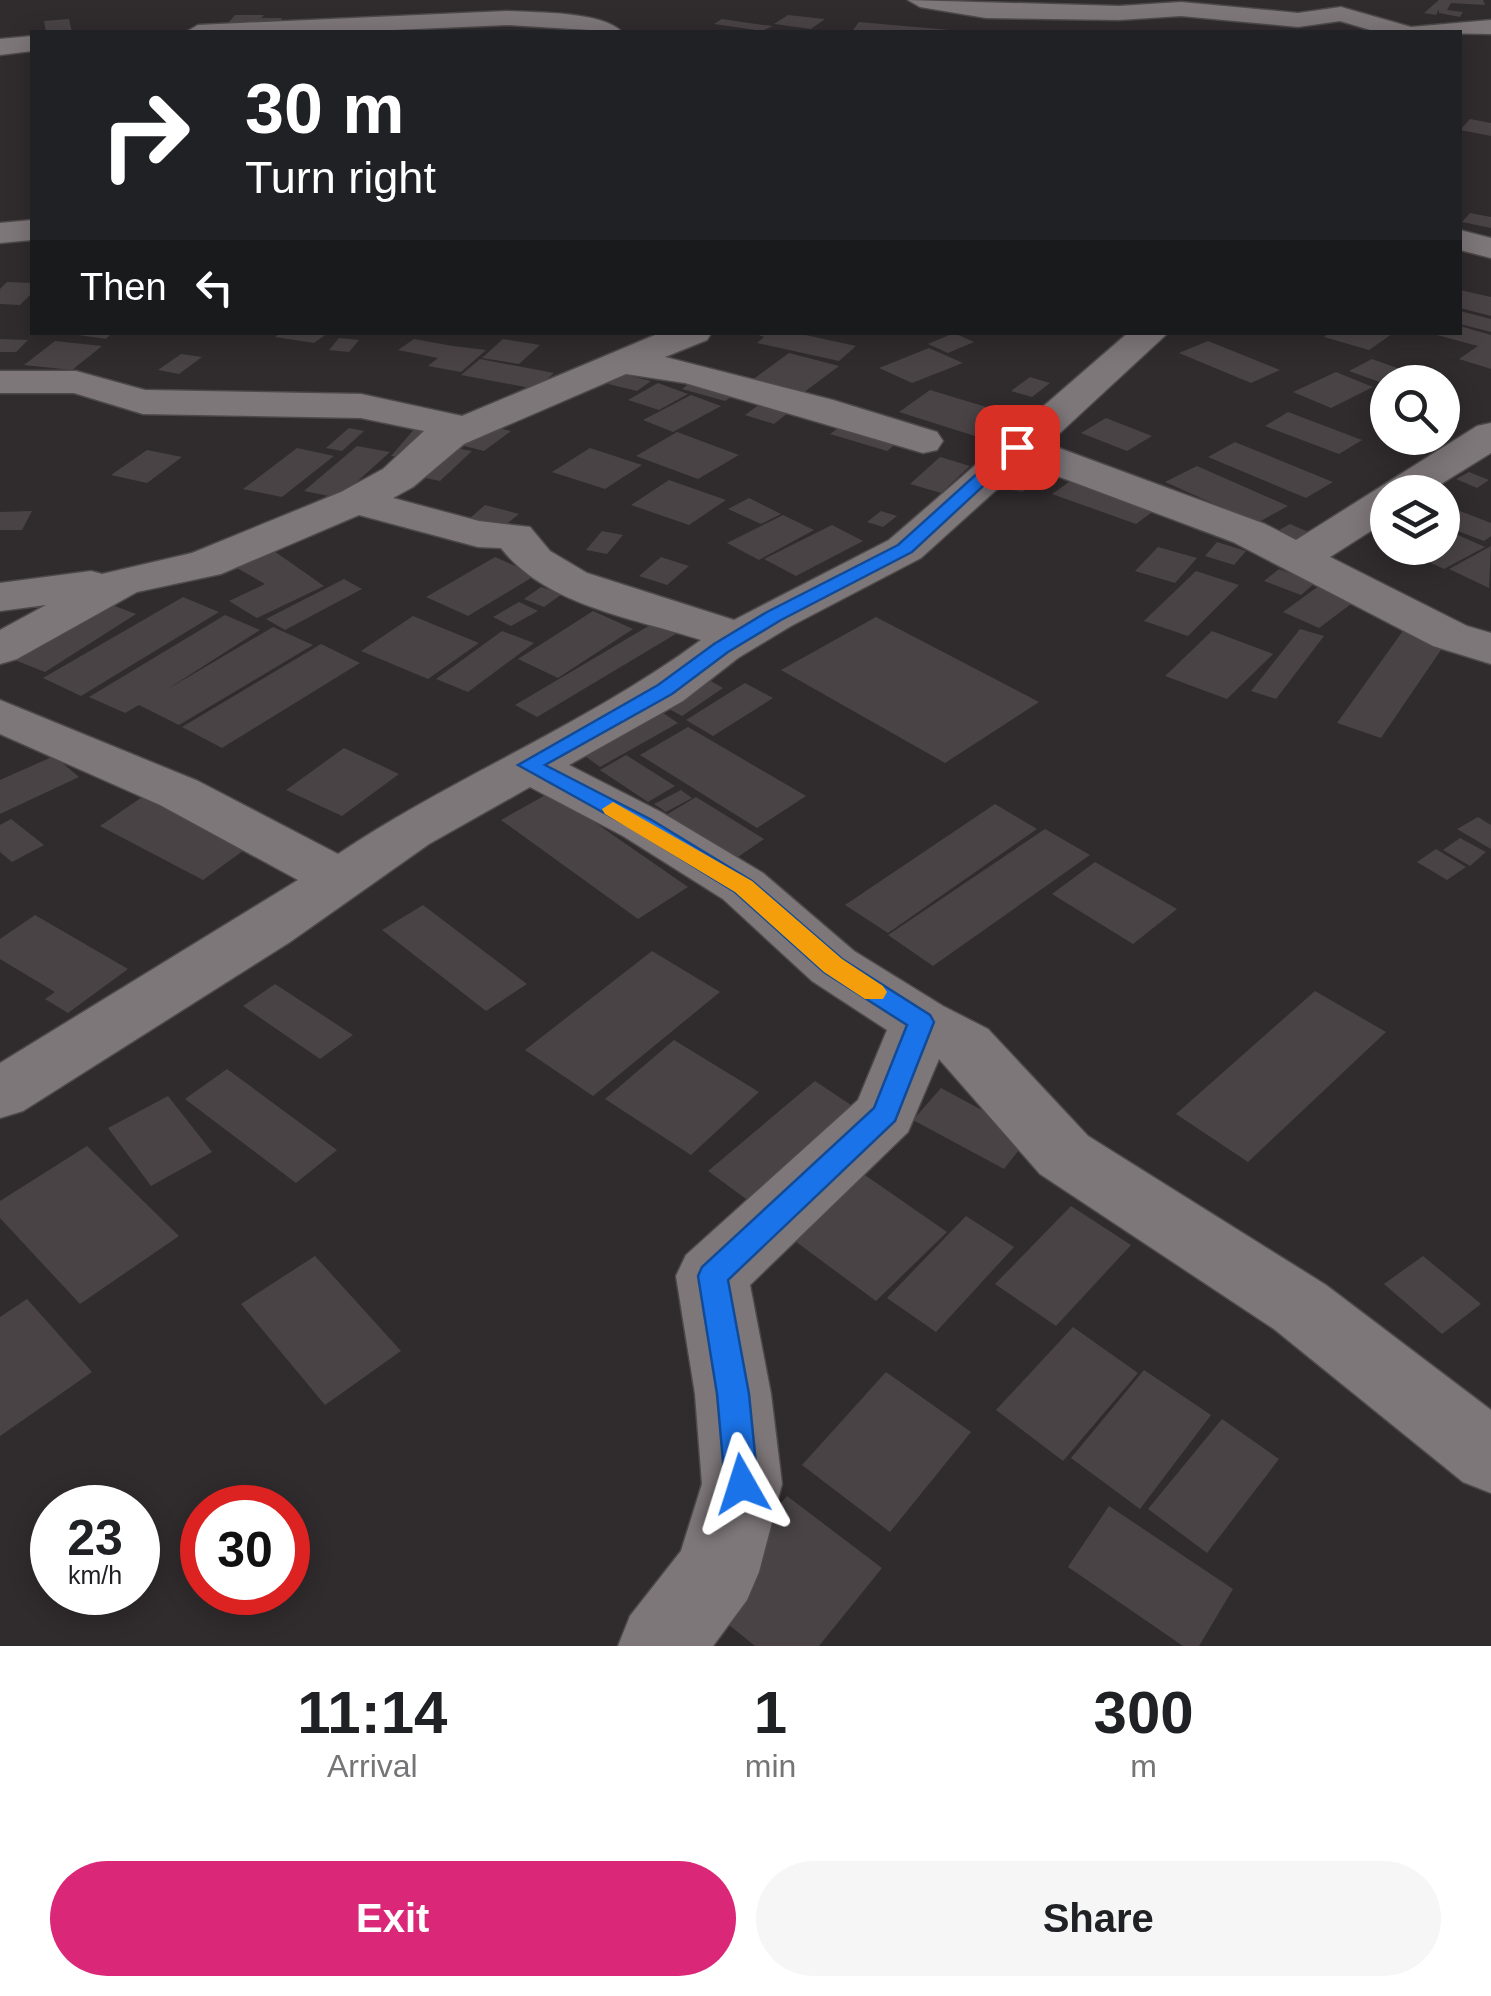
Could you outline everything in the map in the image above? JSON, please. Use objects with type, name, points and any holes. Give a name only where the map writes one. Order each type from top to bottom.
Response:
[{"type":"street","points":[[920,0],[986,12],[1120,14],[1180,9],[1298,20],[1341,14],[1393,30]]},
{"type":"street","points":[[1400,30],[1407,0]]},
{"type":"street","points":[[533,25],[599,6]]},
{"type":"street","points":[[269,30],[458,9],[533,25],[588,30]]},
{"type":"street","points":[[1448,30],[1491,27]]},
{"type":"street","points":[[0,46],[30,44]]},
{"type":"street","points":[[0,233],[30,230]]},
{"type":"street","points":[[1462,241],[1491,248]]},
{"type":"street","points":[[435,444],[598,370],[687,335]]},
{"type":"street","points":[[0,1094],[269,928],[409,832],[665,690],[740,637],[905,548],[1147,335]]},
{"type":"street","points":[[624,362],[688,372],[922,441]]},
{"type":"street","points":[[0,382],[76,382],[144,402],[360,406],[451,425],[398,478],[356,501],[205,564],[122,582],[0,596]]},
{"type":"street","points":[[1427,475],[1491,435]]},
{"type":"street","points":[[1017,447],[1192,510],[1299,557],[1420,621],[1491,649]]},
{"type":"street","points":[[356,501],[478,534],[514,536],[534,561],[571,583],[740,637]]},
{"type":"street","points":[[1299,557],[1370,512]]},
{"type":"street","points":[[0,649],[122,582]]},
{"type":"street","points":[[0,715],[179,794],[340,879]]},
{"type":"street","points":[[528,765],[642,824],[743,886],[833,966],[921,1022],[966,1045],[1064,1155],[1300,1306],[1491,1457]]},
{"type":"street","points":[[661,1646],[717,1572],[742,1484],[733,1394],[712,1276],[885,1114],[921,1022]]},
{"type":"building","points":[[1439,0],[1483,0],[1485,5],[1451,3],[1447,10],[1463,12],[1460,17],[1439,13],[1439,9],[1436,15],[1424,13]]},
{"type":"building","points":[[235,15],[282,18],[280,22],[229,22]]},
{"type":"building","points":[[788,15],[825,19],[811,29],[774,24]]},
{"type":"building","points":[[69,19],[72,30],[46,30],[44,21]]},
{"type":"building","points":[[722,19],[773,26],[755,30],[714,24]]},
{"type":"building","points":[[859,22],[950,30],[853,30]]},
{"type":"building","points":[[1470,119],[1491,123],[1491,136],[1462,130]]},
{"type":"building","points":[[1470,213],[1491,217],[1491,228],[1462,222]]},
{"type":"building","points":[[7,282],[30,283],[30,295],[20,305],[0,304],[0,289]]},
{"type":"building","points":[[1462,290],[1491,297],[1491,316],[1462,309]]},
{"type":"building","points":[[1462,312],[1491,319],[1491,332],[1462,325]]},
{"type":"building","points":[[1462,327],[1491,335],[1491,369],[1459,359],[1478,346],[1437,335],[1462,335]]},
{"type":"building","points":[[79,335],[110,335],[106,339]]},
{"type":"building","points":[[277,335],[325,335],[314,343],[275,337]]},
{"type":"building","points":[[758,335],[806,335],[856,346],[839,361],[757,343],[764,337]]},
{"type":"building","points":[[949,335],[974,342],[948,353],[928,344]]},
{"type":"building","points":[[1326,335],[1391,335],[1369,350],[1324,337]]},
{"type":"building","points":[[339,338],[359,340],[349,352],[329,350]]},
{"type":"building","points":[[0,339],[28,340],[16,352],[0,352]]},
{"type":"building","points":[[414,339],[486,350],[461,372],[428,366],[438,358],[398,350]]},
{"type":"building","points":[[503,339],[540,345],[519,364],[482,358]]},
{"type":"building","points":[[55,341],[102,346],[72,370],[24,365]]},
{"type":"building","points":[[1208,341],[1280,370],[1251,383],[1179,353]]},
{"type":"building","points":[[929,348],[963,363],[912,383],[879,368]]},
{"type":"building","points":[[789,353],[839,366],[803,393],[752,380]]},
{"type":"building","points":[[181,354],[202,357],[179,374],[158,370]]},
{"type":"building","points":[[480,359],[554,373],[536,389],[461,375]]},
{"type":"building","points":[[1372,359],[1389,365],[1370,365],[1370,379],[1349,371]]},
{"type":"building","points":[[1336,372],[1370,386],[1331,408],[1293,392]]},
{"type":"building","points":[[622,374],[651,381],[637,391],[608,384]]},
{"type":"building","points":[[1030,377],[1050,383],[1032,397],[1011,391]]},
{"type":"building","points":[[695,379],[740,391],[725,401],[682,389]]},
{"type":"building","points":[[658,383],[688,394],[659,410],[628,400]]},
{"type":"building","points":[[930,390],[1006,413],[975,436],[899,412]]},
{"type":"building","points":[[691,395],[721,406],[673,432],[643,420]]},
{"type":"building","points":[[764,401],[793,409],[774,424],[745,415]]},
{"type":"building","points":[[1288,412],[1362,440],[1339,454],[1265,426]]},
{"type":"building","points":[[1106,418],[1152,436],[1127,451],[1081,433]]},
{"type":"building","points":[[479,424],[511,431],[484,451],[453,443]]},
{"type":"building","points":[[844,424],[901,440],[887,451],[830,434]]},
{"type":"building","points":[[416,427],[443,430],[419,459],[391,456]]},
{"type":"building","points":[[349,428],[364,431],[342,451],[326,448]]},
{"type":"building","points":[[677,432],[739,455],[698,479],[636,456]]},
{"type":"building","points":[[1235,442],[1333,482],[1306,498],[1208,457]]},
{"type":"building","points":[[439,445],[472,451],[440,481],[406,474]]},
{"type":"building","points":[[357,446],[390,452],[339,498],[304,491]]},
{"type":"building","points":[[297,448],[334,456],[282,497],[243,489]]},
{"type":"building","points":[[590,448],[642,465],[605,489],[552,472]]},
{"type":"building","points":[[147,450],[182,457],[147,483],[111,475]]},
{"type":"building","points":[[940,457],[970,466],[941,493],[910,484]]},
{"type":"building","points":[[1197,466],[1288,506],[1257,523],[1165,482]]},
{"type":"building","points":[[1469,472],[1489,480],[1477,488],[1460,481]]},
{"type":"building","points":[[1009,473],[1031,477],[1023,492],[1001,488]]},
{"type":"building","points":[[1076,477],[1159,507],[1136,524],[1052,494]]},
{"type":"building","points":[[669,480],[726,500],[689,525],[631,505]]},
{"type":"building","points":[[749,498],[781,514],[761,524],[728,509]]},
{"type":"building","points":[[485,505],[519,514],[503,527],[469,519]]},
{"type":"building","points":[[32,511],[22,530],[0,530],[0,512]]},
{"type":"building","points":[[881,511],[897,516],[883,527],[867,522]]},
{"type":"building","points":[[1460,511],[1491,523],[1491,536],[1484,541],[1460,532]]},
{"type":"building","points":[[783,515],[814,530],[759,560],[727,543]]},
{"type":"building","points":[[1290,524],[1311,533],[1294,544],[1272,534]]},
{"type":"building","points":[[832,525],[863,541],[796,576],[764,559]]},
{"type":"building","points":[[602,531],[623,535],[607,554],[586,550]]},
{"type":"building","points":[[1460,536],[1485,547],[1460,560]]},
{"type":"building","points":[[1217,542],[1246,551],[1234,565],[1205,556]]},
{"type":"building","points":[[1491,546],[1489,588],[1449,569]]},
{"type":"building","points":[[1158,547],[1197,558],[1175,583],[1135,571]]},
{"type":"building","points":[[274,551],[324,586],[257,618],[229,601],[265,584],[237,568]]},
{"type":"building","points":[[495,557],[536,575],[468,616],[426,597]]},
{"type":"building","points":[[661,557],[689,566],[667,585],[639,576]]},
{"type":"building","points":[[1279,569],[1315,583],[1301,595],[1264,581]]},
{"type":"building","points":[[1196,571],[1239,585],[1188,636],[1144,621]]},
{"type":"building","points":[[344,579],[362,589],[285,630],[266,619]]},
{"type":"building","points":[[1323,583],[1359,598],[1319,628],[1283,612]]},
{"type":"building","points":[[541,587],[562,594],[544,607],[524,599]]},
{"type":"building","points":[[183,597],[219,612],[81,696],[43,678]]},
{"type":"building","points":[[99,600],[136,614],[45,672],[7,657]]},
{"type":"building","points":[[519,602],[538,611],[511,626],[493,617]]},
{"type":"building","points":[[593,611],[633,629],[558,678],[518,659]]},
{"type":"building","points":[[225,615],[260,630],[166,690],[273,627],[313,645],[179,725],[139,705],[125,713],[89,697]]},
{"type":"building","points":[[413,616],[479,643],[428,679],[361,651]]},
{"type":"building","points":[[876,617],[1039,702],[945,763],[781,670]]},
{"type":"building","points":[[657,621],[679,632],[537,717],[515,705]]},
{"type":"building","points":[[1405,628],[1447,641],[1381,738],[1337,723]]},
{"type":"building","points":[[1300,629],[1324,636],[1276,699],[1251,691]]},
{"type":"building","points":[[502,631],[534,643],[468,692],[436,679]]},
{"type":"building","points":[[1212,631],[1273,654],[1227,699],[1165,676]]},
{"type":"building","points":[[321,644],[360,663],[222,748],[182,727]]},
{"type":"building","points":[[711,681],[723,688],[682,716],[669,709]]},
{"type":"building","points":[[745,683],[773,698],[713,736],[686,720]]},
{"type":"building","points":[[663,713],[678,723],[600,767],[585,756]]},
{"type":"building","points":[[688,727],[806,796],[757,828],[640,755]]},
{"type":"building","points":[[344,748],[399,774],[342,816],[286,790]]},
{"type":"building","points":[[626,755],[675,786],[648,802],[600,770]]},
{"type":"building","points":[[54,756],[79,777],[0,814],[0,780]]},
{"type":"building","points":[[681,790],[692,798],[666,812],[654,804]]},
{"type":"building","points":[[551,792],[688,887],[638,919],[501,820]]},
{"type":"building","points":[[148,793],[251,845],[203,880],[100,826]]},
{"type":"building","points":[[696,797],[764,839],[735,859],[666,815]]},
{"type":"building","points":[[995,804],[1037,829],[888,933],[845,905]]},
{"type":"building","points":[[1478,817],[1491,825],[1491,849],[1457,829]]},
{"type":"building","points":[[11,819],[44,845],[12,862],[0,852],[0,825]]},
{"type":"building","points":[[1045,829],[1090,855],[933,966],[888,935]]},
{"type":"building","points":[[1460,838],[1486,852],[1470,866],[1443,850]]},
{"type":"building","points":[[1436,849],[1466,867],[1447,880],[1417,862]]},
{"type":"building","points":[[1095,862],[1177,909],[1133,944],[1052,894]]},
{"type":"building","points":[[423,905],[527,984],[486,1011],[382,930]]},
{"type":"building","points":[[35,915],[128,969],[68,1013],[45,999],[55,992],[0,959],[0,939]]},
{"type":"building","points":[[652,951],[720,992],[593,1096],[525,1050]]},
{"type":"building","points":[[275,984],[353,1035],[320,1059],[243,1006]]},
{"type":"building","points":[[1315,991],[1386,1032],[1248,1162],[1176,1114]]},
{"type":"building","points":[[674,1040],[759,1092],[691,1155],[605,1099]]},
{"type":"building","points":[[227,1069],[337,1150],[296,1183],[185,1099]]},
{"type":"building","points":[[815,1081],[863,1113],[757,1207],[708,1171]]},
{"type":"building","points":[[941,1088],[1030,1136],[1004,1169],[913,1120]]},
{"type":"building","points":[[168,1096],[212,1152],[151,1186],[108,1128]]},
{"type":"building","points":[[87,1146],[179,1236],[80,1304],[0,1218],[0,1201]]},
{"type":"building","points":[[852,1166],[947,1232],[876,1301],[780,1230]]},
{"type":"building","points":[[1071,1206],[1131,1245],[1056,1326],[995,1284]]},
{"type":"building","points":[[966,1216],[1014,1247],[936,1332],[887,1298]]},
{"type":"building","points":[[315,1256],[401,1351],[325,1405],[241,1304]]},
{"type":"building","points":[[1423,1256],[1481,1304],[1442,1334],[1384,1284]]},
{"type":"building","points":[[27,1299],[92,1372],[0,1436],[0,1317]]},
{"type":"building","points":[[1073,1327],[1138,1373],[1063,1461],[996,1410]]},
{"type":"building","points":[[1144,1370],[1211,1415],[1140,1509],[1071,1458]]},
{"type":"building","points":[[886,1372],[971,1432],[890,1532],[802,1465]]},
{"type":"building","points":[[1222,1419],[1279,1459],[1207,1553],[1148,1509]]},
{"type":"building","points":[[787,1496],[882,1568],[819,1646],[755,1646],[697,1599]]},
{"type":"building","points":[[1109,1506],[1233,1589],[1199,1646],[1183,1646],[1068,1567]]},
{"type":"slow traffic","points":[[613,809],[743,886],[833,966],[874,992]]},
{"type":"route","points":[[742,1484],[733,1394],[712,1276],[885,1114],[921,1022],[833,966],[743,886],[642,824],[528,765],[665,690],[721,648],[774,616],[862,574],[905,548],[1017,447]]}]
